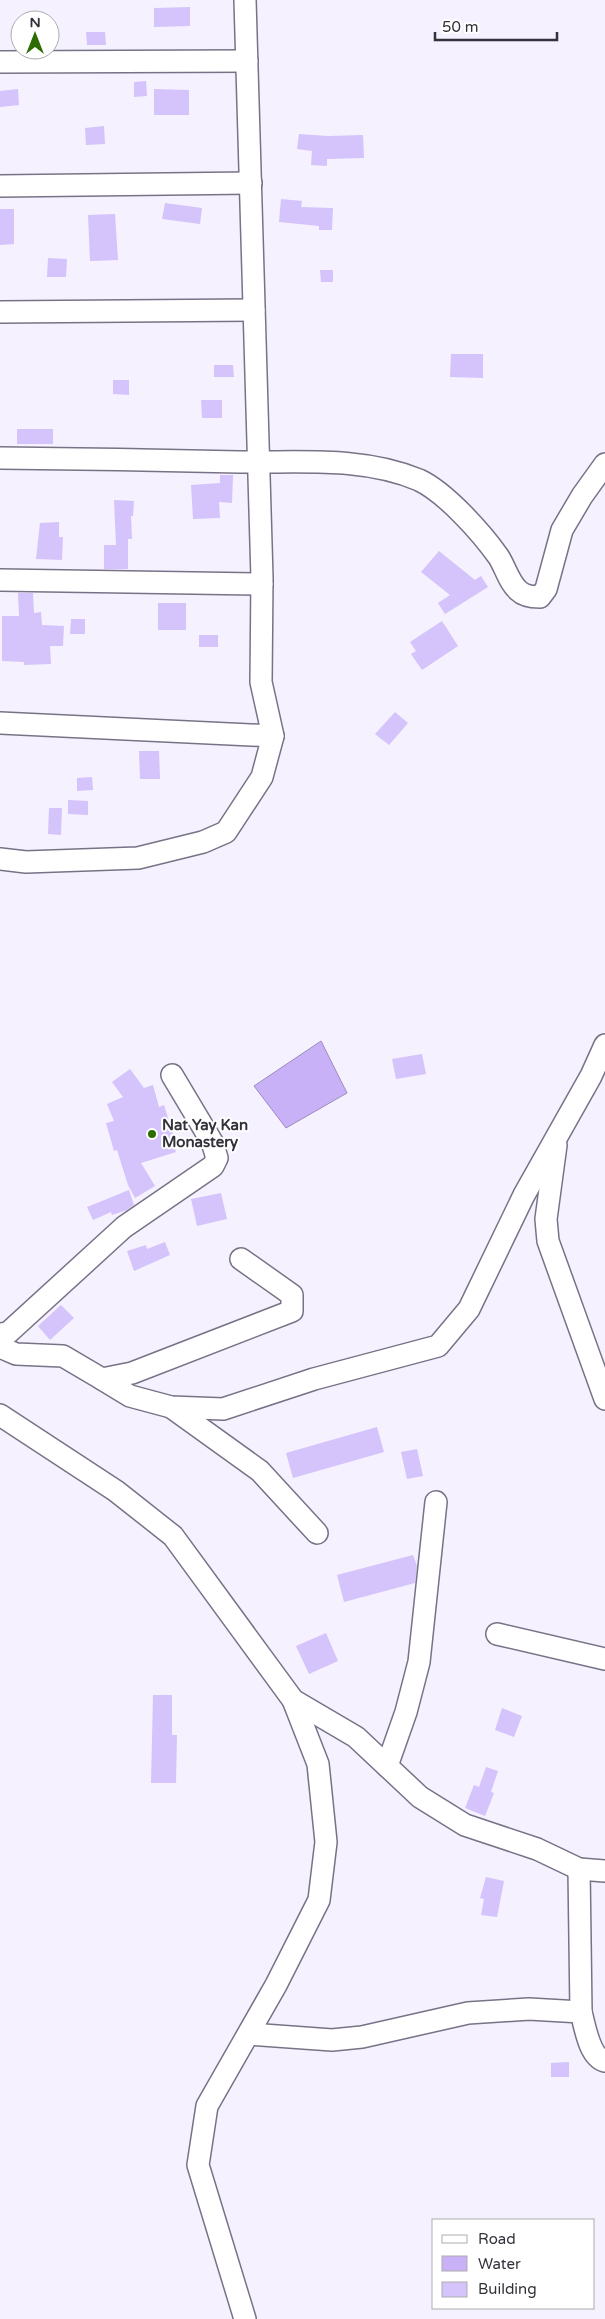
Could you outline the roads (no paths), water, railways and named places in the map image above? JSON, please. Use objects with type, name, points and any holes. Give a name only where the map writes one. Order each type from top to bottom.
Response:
[{"type":"street","points":[[0,859],[26,862],[138,858],[203,842],[226,832],[262,777],[273,736],[262,682],[259,462],[245,0]]},
{"type":"street","points":[[0,62],[247,62]]},
{"type":"street","points":[[0,186],[251,183]]},
{"type":"street","points":[[0,312],[254,310]]},
{"type":"street","points":[[0,458],[259,462],[327,461],[383,469],[419,481],[436,491],[476,527],[498,556],[517,590],[523,594],[535,597],[540,597],[546,589],[562,530],[582,496],[605,464]]},
{"type":"street","points":[[0,580],[262,584]]},
{"type":"street","points":[[0,723],[273,736]]},
{"type":"street","points":[[0,1347],[16,1354],[63,1356],[130,1396],[171,1407],[223,1409],[314,1379],[438,1346],[469,1309],[524,1195],[605,1045]]},
{"type":"street","points":[[0,1334],[8,1333],[124,1227],[213,1166],[217,1158],[212,1142],[172,1074]]},
{"type":"street","points":[[556,1137],[546,1219],[548,1241],[597,1358],[605,1399]]},
{"type":"street","points":[[102,1379],[132,1373],[292,1311],[292,1295],[241,1259]]},
{"type":"street","points":[[171,1407],[260,1471],[317,1533]]},
{"type":"street","points":[[0,1415],[116,1491],[173,1536],[293,1700],[318,1764],[326,1842],[319,1900],[249,2034],[208,2106],[198,2165],[245,2319]]},
{"type":"street","points":[[386,1766],[406,1712],[419,1662],[436,1502]]},
{"type":"street","points":[[497,1634],[605,1659]]},
{"type":"street","points":[[293,1700],[356,1738],[420,1797],[465,1825],[537,1849],[579,1870],[605,1871]]},
{"type":"street","points":[[579,1870],[581,2012],[593,2050],[600,2060],[605,2061]]},
{"type":"street","points":[[249,2034],[332,2040],[362,2037],[468,2013],[529,2009],[581,2012]]},
{"type":"water","points":[[321,1041],[347,1093],[286,1128],[254,1086]]},
{"type":"place","name":"Nat Yay Kan Monastery","points":[[152,1134]]}]
